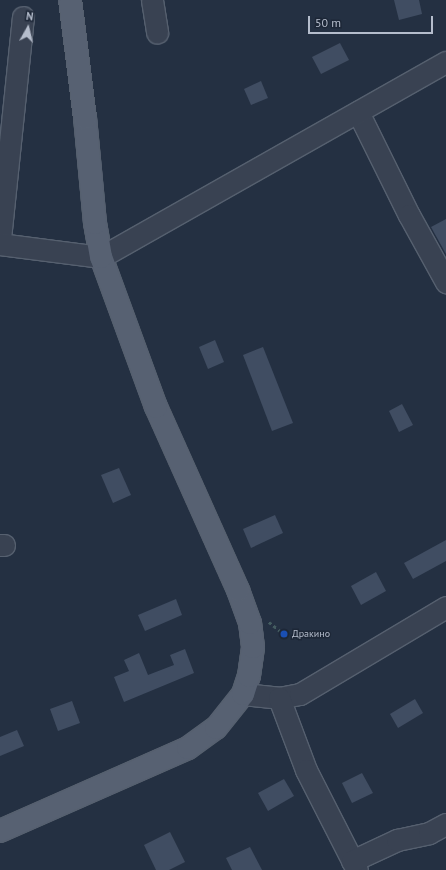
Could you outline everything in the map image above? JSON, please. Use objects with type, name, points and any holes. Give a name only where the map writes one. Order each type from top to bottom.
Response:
[{"type":"main road","points":[[0,831],[188,748],[216,728],[243,694],[252,659],[250,623],[238,590],[156,406],[102,258],[95,223],[86,118],[70,0]]},
{"type":"street","points":[[152,0],[157,33]]},
{"type":"street","points":[[0,239],[22,17]]},
{"type":"street","points":[[0,244],[102,258],[446,62]]},
{"type":"street","points":[[358,112],[409,215],[446,282]]},
{"type":"street","points":[[243,694],[279,698],[300,694],[446,608]]},
{"type":"street","points":[[279,698],[306,770],[354,865],[397,840],[429,833],[446,824]]},
{"type":"path","points":[[264,617],[284,634]]},
{"type":"building","points":[[394,0],[419,0],[422,14],[399,20]]},
{"type":"building","points":[[340,43],[349,60],[321,74],[312,57]]},
{"type":"building","points":[[261,81],[268,98],[251,105],[244,89]]},
{"type":"building","points":[[446,219],[446,254],[431,227]]},
{"type":"building","points":[[215,340],[224,362],[208,369],[199,347]]},
{"type":"building","points":[[263,347],[293,423],[272,431],[243,355]]},
{"type":"building","points":[[402,404],[413,425],[399,432],[389,411]]},
{"type":"building","points":[[119,468],[131,495],[113,503],[101,475]]},
{"type":"building","points":[[275,515],[283,533],[251,548],[243,529]]},
{"type":"building","points":[[446,540],[446,561],[413,579],[404,563]]},
{"type":"building","points":[[376,572],[386,591],[361,605],[351,586]]},
{"type":"building","points":[[176,599],[182,615],[145,631],[138,615]]},
{"type":"building","points":[[185,649],[194,673],[124,702],[114,677],[129,671],[124,660],[139,653],[148,675],[174,665],[170,655]]},
{"type":"building","points":[[415,699],[423,713],[398,728],[390,714]]},
{"type":"building","points":[[72,701],[80,723],[58,731],[50,709]]},
{"type":"building","points":[[17,730],[24,746],[0,756],[0,737]]},
{"type":"building","points":[[362,773],[373,793],[352,803],[342,783]]},
{"type":"building","points":[[284,779],[294,796],[268,811],[258,793]]},
{"type":"building","points":[[170,832],[185,862],[169,870],[156,870],[144,845]]},
{"type":"building","points":[[250,847],[262,870],[232,870],[226,858]]},
{"type":"place","name":"Дракино","points":[[284,634]]}]
